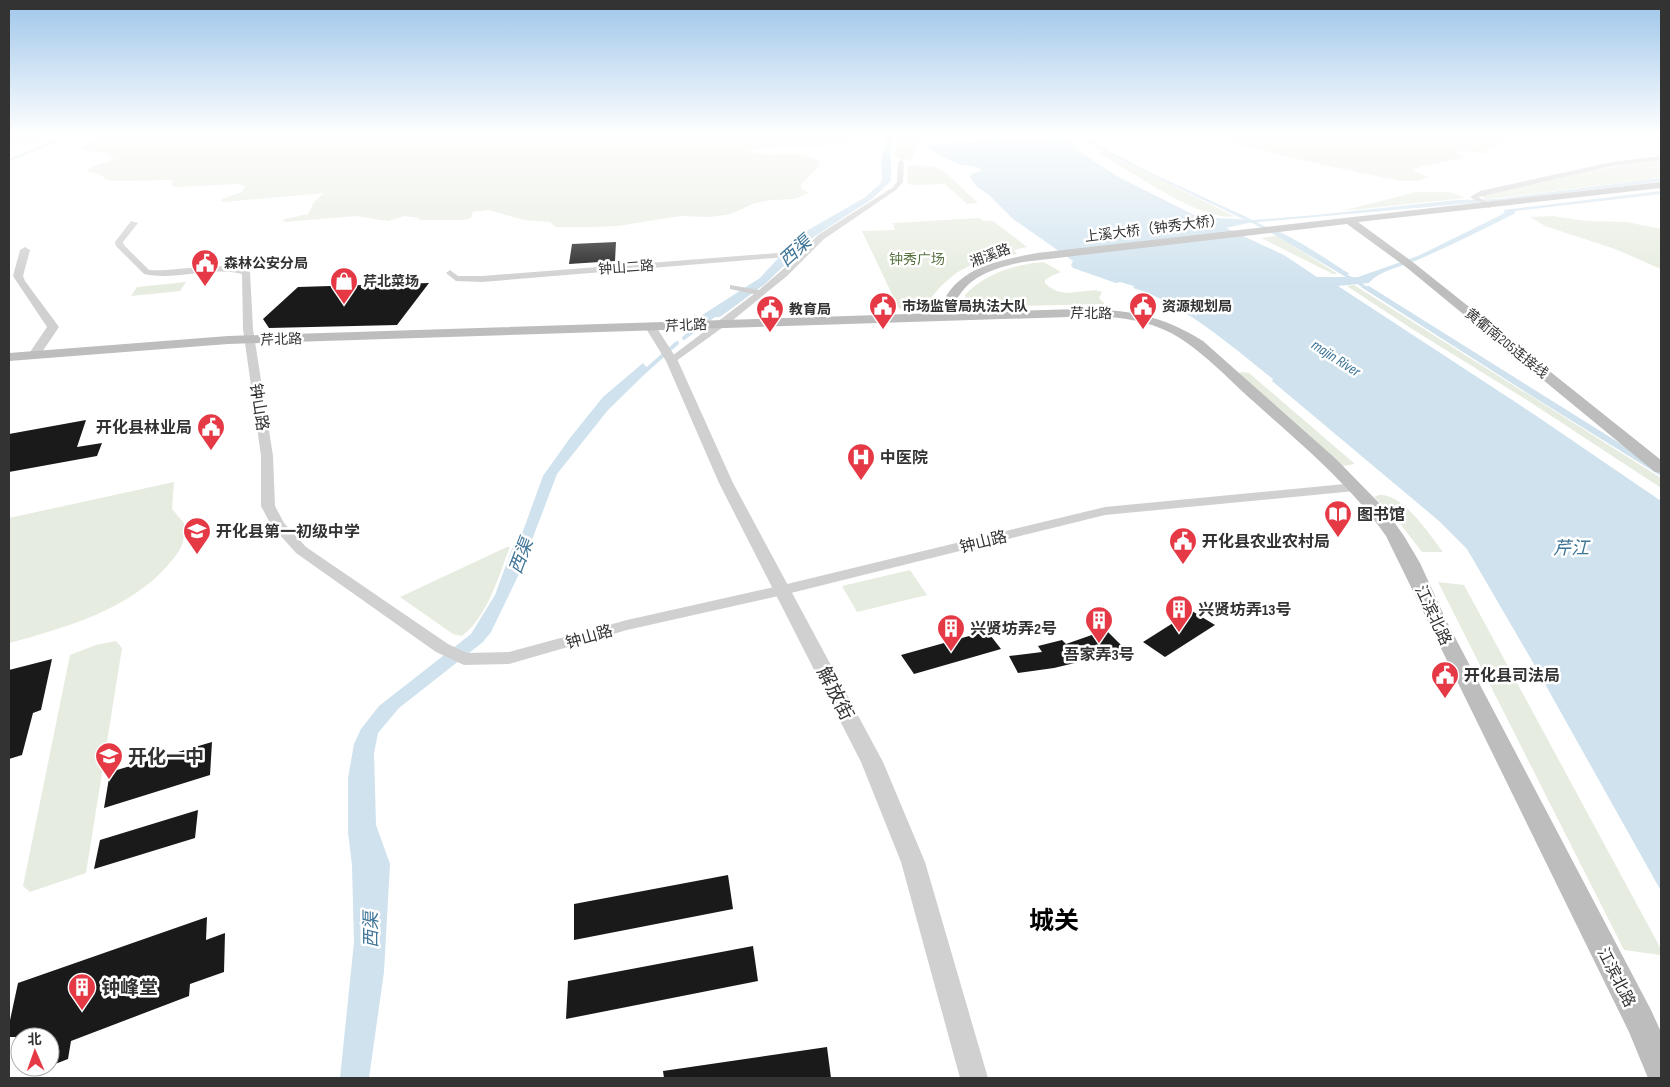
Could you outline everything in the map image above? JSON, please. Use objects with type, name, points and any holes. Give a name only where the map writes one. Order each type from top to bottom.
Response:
[{"type":"main road","points":[[1304,225],[1661,186]]},
{"type":"main road","name":"黄衢南205连接线","points":[[1350,221],[1410,265],[1661,468]]},
{"type":"main road","name":"上溪大桥（钟秀大桥）","points":[[1037,256],[1304,225]]},
{"type":"main road","name":"湘溪路","points":[[945,315],[950,297],[955,289],[966,280],[980,272],[1000,265],[1037,256]]},
{"type":"main road","name":"芹北路","points":[[9,358],[206,341],[945,315],[1072,312],[1123,313]]},
{"type":"main road","name":"江滨北路","points":[[1123,313],[1160,322],[1198,344],[1355,487],[1378,512],[1395,536],[1410,563],[1438,624],[1640,1022],[1661,1068]]},
{"type":"main road","name":"芹北路","points":[[9,365],[250,340]]},
{"type":"street","points":[[672,361],[784,274],[821,237],[898,185]]},
{"type":"street","points":[[1489,206],[1473,197],[1480,193],[1518,185]]},
{"type":"street","name":"钟山路","points":[[134,223],[119,242],[120,246],[147,272],[170,273],[216,268],[236,269],[246,272],[250,340],[267,456],[268,506],[278,525],[301,550],[442,648],[464,659],[493,660],[524,655],[627,625],[783,590],[1105,512],[1355,487]]},
{"type":"street","points":[[25,250],[18,276],[53,327],[34,355]]},
{"type":"street","name":"钟山二路","points":[[450,273],[456,278],[482,279],[804,253]]},
{"type":"street","points":[[733,287],[760,293]]},
{"type":"street","name":"解放街","points":[[651,326],[672,361],[726,483],[872,762],[913,862],[974,1078]]},
{"type":"green space","points":[[172,185],[223,185],[175,187]]},
{"type":"green space","points":[[241,185],[801,185],[800,186],[803,190],[809,193],[795,199],[755,203],[731,214],[710,217],[681,216],[617,226],[556,227],[550,222],[525,220],[488,210],[473,212],[471,218],[464,220],[419,220],[420,218],[404,216],[388,221],[356,216],[285,222],[283,221],[285,219],[308,214],[314,202],[324,193],[221,201],[242,192],[245,186]]},
{"type":"green space","points":[[946,185],[959,185],[978,203],[967,204]]},
{"type":"green space","points":[[1151,185],[1170,185],[1234,216],[1220,216],[1203,211]]},
{"type":"green space","points":[[1527,185],[1605,185],[1497,198],[1485,199],[1481,196]]},
{"type":"green space","points":[[1416,192],[1450,192],[1465,198],[1342,211]]},
{"type":"green space","points":[[1553,216],[1586,221],[1627,222],[1661,229],[1661,269],[1615,249],[1545,226],[1530,217]]},
{"type":"green space","name":"钟秀广场","points":[[979,218],[984,221],[993,221],[1027,247],[1014,250],[1017,254],[986,260],[956,273],[941,286],[924,306],[915,309],[899,309],[862,231],[895,230],[893,223]]},
{"type":"green space","points":[[1276,236],[1338,274],[1333,274],[1261,238]]},
{"type":"green space","name":"钟秀广场","points":[[1044,262],[1061,272],[1045,280],[1045,283],[1052,289],[1068,293],[1096,290],[1102,292],[1099,298],[1105,304],[967,306],[965,295],[981,281],[1001,271]]},
{"type":"green space","points":[[186,282],[180,291],[131,296],[137,287]]},
{"type":"green space","points":[[1354,285],[1661,478],[1661,488],[1527,400],[1412,329],[1347,286]]},
{"type":"green space","points":[[1242,372],[1249,373],[1355,464],[1342,466],[1237,374]]},
{"type":"green space","points":[[174,482],[172,509],[184,523],[183,542],[172,560],[152,581],[115,606],[95,615],[74,624],[9,643],[9,518]]},
{"type":"green space","points":[[1379,495],[1388,496],[1406,507],[1443,552],[1422,552],[1395,517],[1374,497]]},
{"type":"green space","points":[[510,547],[485,607],[479,618],[462,636],[453,634],[400,597]]},
{"type":"green space","points":[[910,570],[927,595],[857,612],[842,586]]},
{"type":"green space","points":[[1438,582],[1464,585],[1661,949],[1661,955],[1624,950]]},
{"type":"green space","points":[[116,641],[122,648],[86,873],[30,892],[23,886],[70,655],[96,645]]},
{"type":"water","points":[[879,185],[887,185],[872,199],[815,236],[765,284],[720,317],[699,317],[760,278],[795,240],[808,230],[864,198]]},
{"type":"water","name":"芹江","points":[[975,185],[1134,185],[1198,217],[1254,220],[1457,200],[1497,199],[1608,185],[1634,185],[1494,201],[1248,223],[1226,228],[1284,255],[1317,277],[1358,277],[1418,256],[1499,216],[1505,212],[1503,210],[1661,191],[1661,194],[1516,211],[1514,214],[1440,250],[1384,272],[1369,283],[1338,286],[1535,415],[1661,501],[1661,891],[1467,549],[1439,521],[1272,381],[1273,379],[1224,340],[1188,314],[1151,294],[1133,288],[1134,286],[1120,282],[1116,283],[1073,268],[1071,265],[1073,261],[1013,219],[989,195]]},
{"type":"water","points":[[1172,185],[1177,185],[1246,217],[1241,218]]},
{"type":"water","points":[[1261,227],[1269,228],[1292,238],[1350,274],[1341,274]]},
{"type":"water","points":[[1369,286],[1661,469],[1661,476],[1361,287]]},
{"type":"water","points":[[643,363],[649,370],[608,410],[557,474],[519,574],[491,632],[483,642],[399,708],[378,733],[374,753],[376,825],[390,864],[384,972],[369,1078],[340,1078],[354,942],[352,865],[348,832],[348,778],[354,744],[361,729],[379,706],[471,634],[495,595],[513,546],[523,531],[543,476],[603,397]]},
{"type":"building","points":[[616,242],[615,261],[569,264],[572,244]]},
{"type":"building","points":[[429,283],[397,325],[269,328],[263,319],[298,287]]},
{"type":"building","points":[[86,420],[77,447],[102,443],[97,456],[9,472],[9,434]]},
{"type":"building","name":"兴贤坊弄13号","points":[[1192,611],[1215,625],[1165,657],[1143,642]]},
{"type":"building","points":[[1106,630],[1123,647],[1083,661],[1054,668],[1018,673],[1009,656],[1042,652],[1038,646],[1062,640],[1066,644]]},
{"type":"building","name":"兴贤坊弄2号","points":[[987,631],[1001,649],[914,674],[901,655]]},
{"type":"building","points":[[52,659],[41,710],[33,713],[22,755],[9,759],[9,670]]},
{"type":"building","points":[[212,742],[210,775],[104,808],[110,772]]},
{"type":"building","points":[[198,810],[195,838],[94,869],[100,840]]},
{"type":"building","points":[[728,875],[733,909],[574,940],[574,904]]},
{"type":"building","name":"钟峰堂","points":[[207,917],[206,940],[225,933],[224,972],[190,984],[189,996],[71,1041],[68,1059],[60,1062],[60,1027],[10,1027],[9,1037],[9,1025],[18,983]]},
{"type":"building","points":[[753,946],[758,981],[566,1019],[568,981]]},
{"type":"building","points":[[827,1047],[831,1078],[664,1078],[663,1071]]},
{"type":"waterway","points":[[1239,215],[1267,229]]},
{"type":"waterway","points":[[1339,271],[1368,289]]},
{"type":"waterway","name":"西渠","points":[[684,338],[717,313]]},
{"type":"waterway","name":"西渠","points":[[644,372],[677,343]]},
{"type":"place","name":"森林公安分局","points":[[205,287]]},
{"type":"place","name":"芹北菜场","points":[[344,305]]},
{"type":"place","name":"市场监管局执法大队","points":[[883,330]]},
{"type":"place","name":"资源规划局","points":[[1143,330]]},
{"type":"place","name":"教育局","points":[[770,333]]},
{"type":"place","name":"开化县林业局","points":[[211,451]]},
{"type":"place","name":"中医院","points":[[861,481]]},
{"type":"place","name":"图书馆","points":[[1338,538]]},
{"type":"place","name":"开化县第一初级中学","points":[[197,555]]},
{"type":"place","name":"开化县农业农村局","points":[[1183,565]]},
{"type":"place","name":"兴贤坊弄13号","points":[[1179,633]]},
{"type":"place","name":"吾家弄3号","points":[[1099,644]]},
{"type":"place","name":"兴贤坊弄2号","points":[[951,652]]},
{"type":"place","name":"开化县司法局","points":[[1445,699]]},
{"type":"place","name":"开化一中","points":[[109,780]]},
{"type":"place","name":"钟峰堂","points":[[82,1011]]},
{"type":"district","name":"城关","points":[[1054,920]]},
{"type":"water label","name":"majin River","points":[[1336,358]]}]
